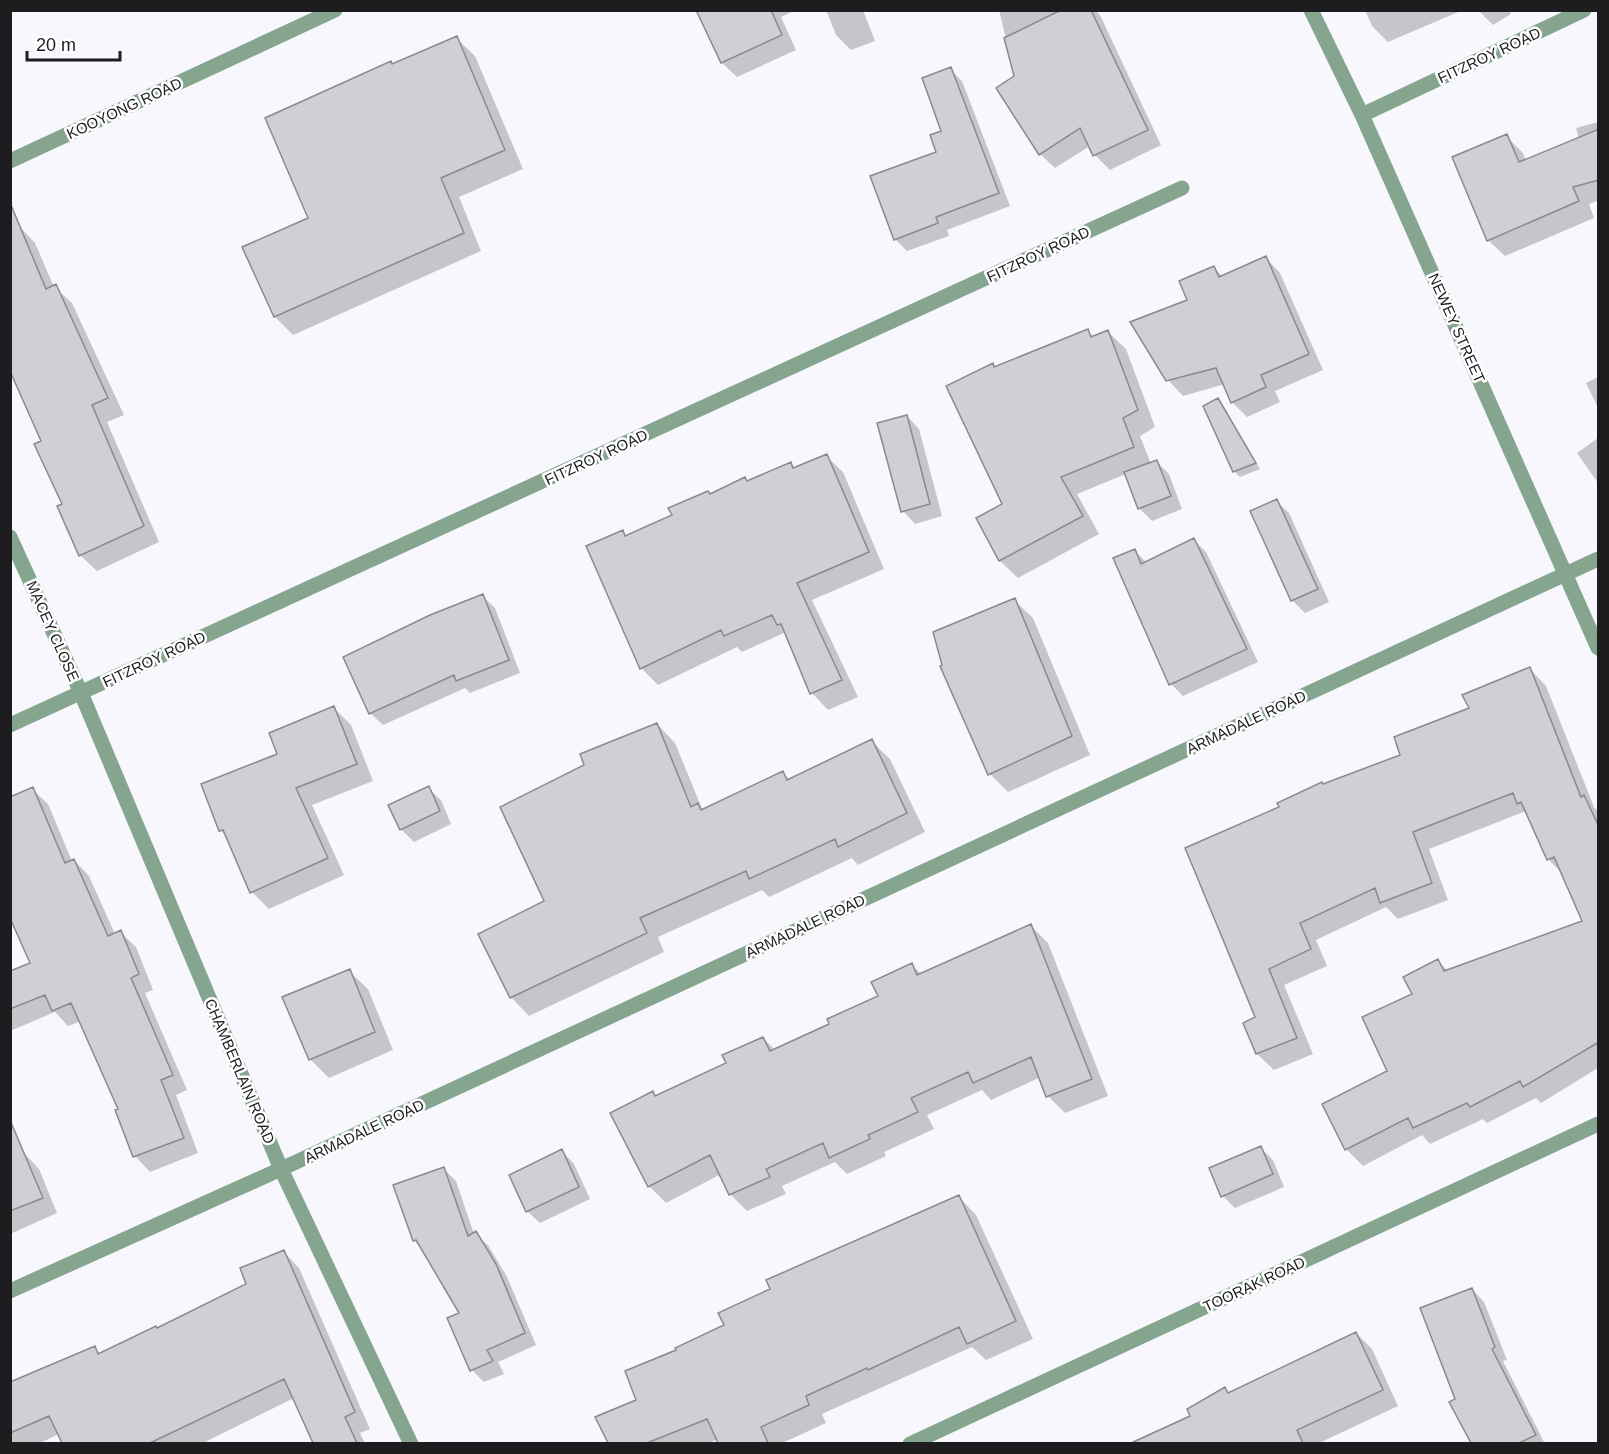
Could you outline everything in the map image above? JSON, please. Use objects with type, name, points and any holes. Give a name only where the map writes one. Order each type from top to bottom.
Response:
[{"type":"street","name":"KOOYONG ROAD","points":[[10,161],[335,10]]},
{"type":"street","name":"NEWEY STREET","points":[[1311,10],[1362,115],[1599,648]]},
{"type":"street","name":"FITZROY ROAD","points":[[1362,115],[1584,10]]},
{"type":"street","name":"FITZROY ROAD","points":[[10,725],[1182,188]]},
{"type":"street","name":"MACEY CLOSE","points":[[10,537],[81,693]]},
{"type":"street","name":"ARMADALE ROAD","points":[[10,1291],[281,1169],[1599,559]]},
{"type":"street","name":"CHAMBERLAIN ROAD","points":[[81,693],[281,1169],[411,1443]]},
{"type":"street","name":"TOORAK ROAD","points":[[910,1443],[1599,1124]]},
{"type":"building","points":[[696,10],[771,10],[782,35],[721,63]]},
{"type":"building","points":[[1061,10],[1091,10],[1148,130],[1093,156],[1080,128],[1039,155],[996,88],[1014,76],[1004,38]]},
{"type":"building","points":[[457,36],[505,150],[441,178],[464,233],[274,317],[242,247],[308,218],[265,118],[391,61],[392,64]]},
{"type":"building","points":[[951,67],[999,193],[936,217],[938,223],[894,240],[870,176],[936,152],[930,135],[941,131],[922,78]]},
{"type":"building","points":[[1599,129],[1599,180],[1573,187],[1579,201],[1487,241],[1452,157],[1507,134],[1519,162]]},
{"type":"building","points":[[11,205],[46,289],[56,284],[108,398],[92,405],[144,526],[79,556],[57,506],[62,504],[34,444],[41,441],[10,371]]},
{"type":"building","points":[[1266,256],[1309,354],[1261,375],[1266,387],[1231,403],[1216,368],[1166,381],[1130,322],[1187,300],[1179,281],[1214,266],[1219,277]]},
{"type":"building","points":[[1088,329],[1091,337],[1108,330],[1138,410],[1123,418],[1134,447],[1061,477],[1083,516],[999,561],[976,518],[1002,504],[946,386],[993,363],[994,367]]},
{"type":"building","points":[[1218,398],[1256,463],[1233,472],[1203,406]]},
{"type":"building","points":[[907,415],[930,504],[901,512],[877,423]]},
{"type":"building","points":[[827,454],[869,552],[797,583],[842,680],[810,694],[781,624],[777,625],[772,615],[724,636],[721,630],[640,669],[586,546],[623,530],[625,536],[672,515],[668,508],[708,491],[710,494],[745,477],[747,481],[791,462],[793,468]]},
{"type":"building","points":[[1157,460],[1171,496],[1138,509],[1124,472]]},
{"type":"building","points":[[1277,499],[1318,589],[1291,601],[1250,511]]},
{"type":"building","points":[[1194,538],[1247,649],[1169,685],[1113,558],[1135,549],[1141,564]]},
{"type":"building","points":[[483,594],[509,660],[456,681],[454,675],[369,714],[343,657],[430,615]]},
{"type":"building","points":[[1015,598],[1072,736],[988,775],[940,666],[942,665],[933,632]]},
{"type":"building","points":[[1530,667],[1581,797],[1584,795],[1599,827],[1599,1042],[1523,1087],[1520,1081],[1470,1107],[1467,1103],[1413,1128],[1408,1118],[1345,1150],[1322,1104],[1387,1071],[1362,1017],[1412,994],[1403,977],[1438,959],[1444,971],[1582,921],[1554,857],[1547,860],[1521,802],[1517,804],[1513,793],[1413,832],[1432,883],[1380,903],[1375,888],[1300,923],[1311,949],[1269,969],[1297,1038],[1256,1054],[1243,1023],[1255,1017],[1185,848],[1279,807],[1277,803],[1322,782],[1323,784],[1400,755],[1394,737],[1469,708],[1462,695]]},
{"type":"building","points":[[334,706],[357,764],[296,788],[328,858],[250,893],[223,830],[219,831],[201,784],[277,754],[269,733]]},
{"type":"building","points":[[657,723],[691,807],[698,803],[701,810],[783,771],[787,780],[872,739],[907,813],[838,847],[835,839],[749,879],[746,871],[640,918],[647,933],[510,998],[478,934],[544,901],[500,807],[584,765],[580,754]]},
{"type":"building","points":[[429,786],[440,811],[400,830],[388,805]]},
{"type":"building","points":[[33,787],[65,863],[74,859],[108,936],[121,930],[139,974],[131,978],[173,1075],[161,1080],[184,1138],[133,1157],[115,1110],[118,1109],[71,1003],[52,1011],[45,995],[10,1009],[10,971],[30,963],[10,918],[10,797]]},
{"type":"building","points":[[1031,924],[1092,1079],[1046,1097],[1031,1057],[973,1083],[968,1072],[911,1098],[918,1112],[868,1135],[870,1139],[829,1158],[823,1143],[766,1169],[770,1177],[729,1195],[710,1155],[648,1187],[610,1113],[653,1091],[655,1096],[726,1063],[722,1055],[763,1037],[770,1051],[829,1024],[827,1019],[878,996],[871,982],[912,963],[917,975]]},
{"type":"building","points":[[350,969],[375,1032],[309,1060],[282,997]]},
{"type":"building","points":[[10,1120],[43,1198],[10,1211]]},
{"type":"building","points":[[1261,1146],[1273,1174],[1221,1197],[1209,1168]]},
{"type":"building","points":[[562,1149],[579,1187],[526,1212],[509,1175]]},
{"type":"building","points":[[444,1167],[468,1236],[476,1231],[496,1264],[525,1333],[487,1350],[493,1361],[470,1371],[447,1318],[459,1313],[416,1240],[413,1241],[393,1185]]},
{"type":"building","points":[[959,1195],[1016,1321],[967,1344],[959,1327],[806,1396],[809,1405],[761,1427],[768,1443],[718,1443],[707,1419],[647,1443],[608,1443],[595,1417],[636,1400],[625,1371],[676,1350],[675,1348],[724,1325],[718,1313],[770,1289],[766,1280]]},
{"type":"building","points":[[284,1250],[355,1412],[345,1417],[357,1443],[313,1443],[284,1379],[150,1443],[62,1443],[49,1416],[10,1433],[10,1382],[95,1346],[98,1354],[156,1326],[157,1328],[246,1284],[240,1268]]},
{"type":"building","points":[[1472,1288],[1495,1347],[1492,1349],[1536,1435],[1519,1443],[1471,1443],[1449,1402],[1455,1399],[1420,1308]]},
{"type":"building","points":[[1356,1332],[1383,1390],[1297,1430],[1303,1443],[1131,1443],[1190,1416],[1187,1409],[1225,1387],[1228,1393]]}]
